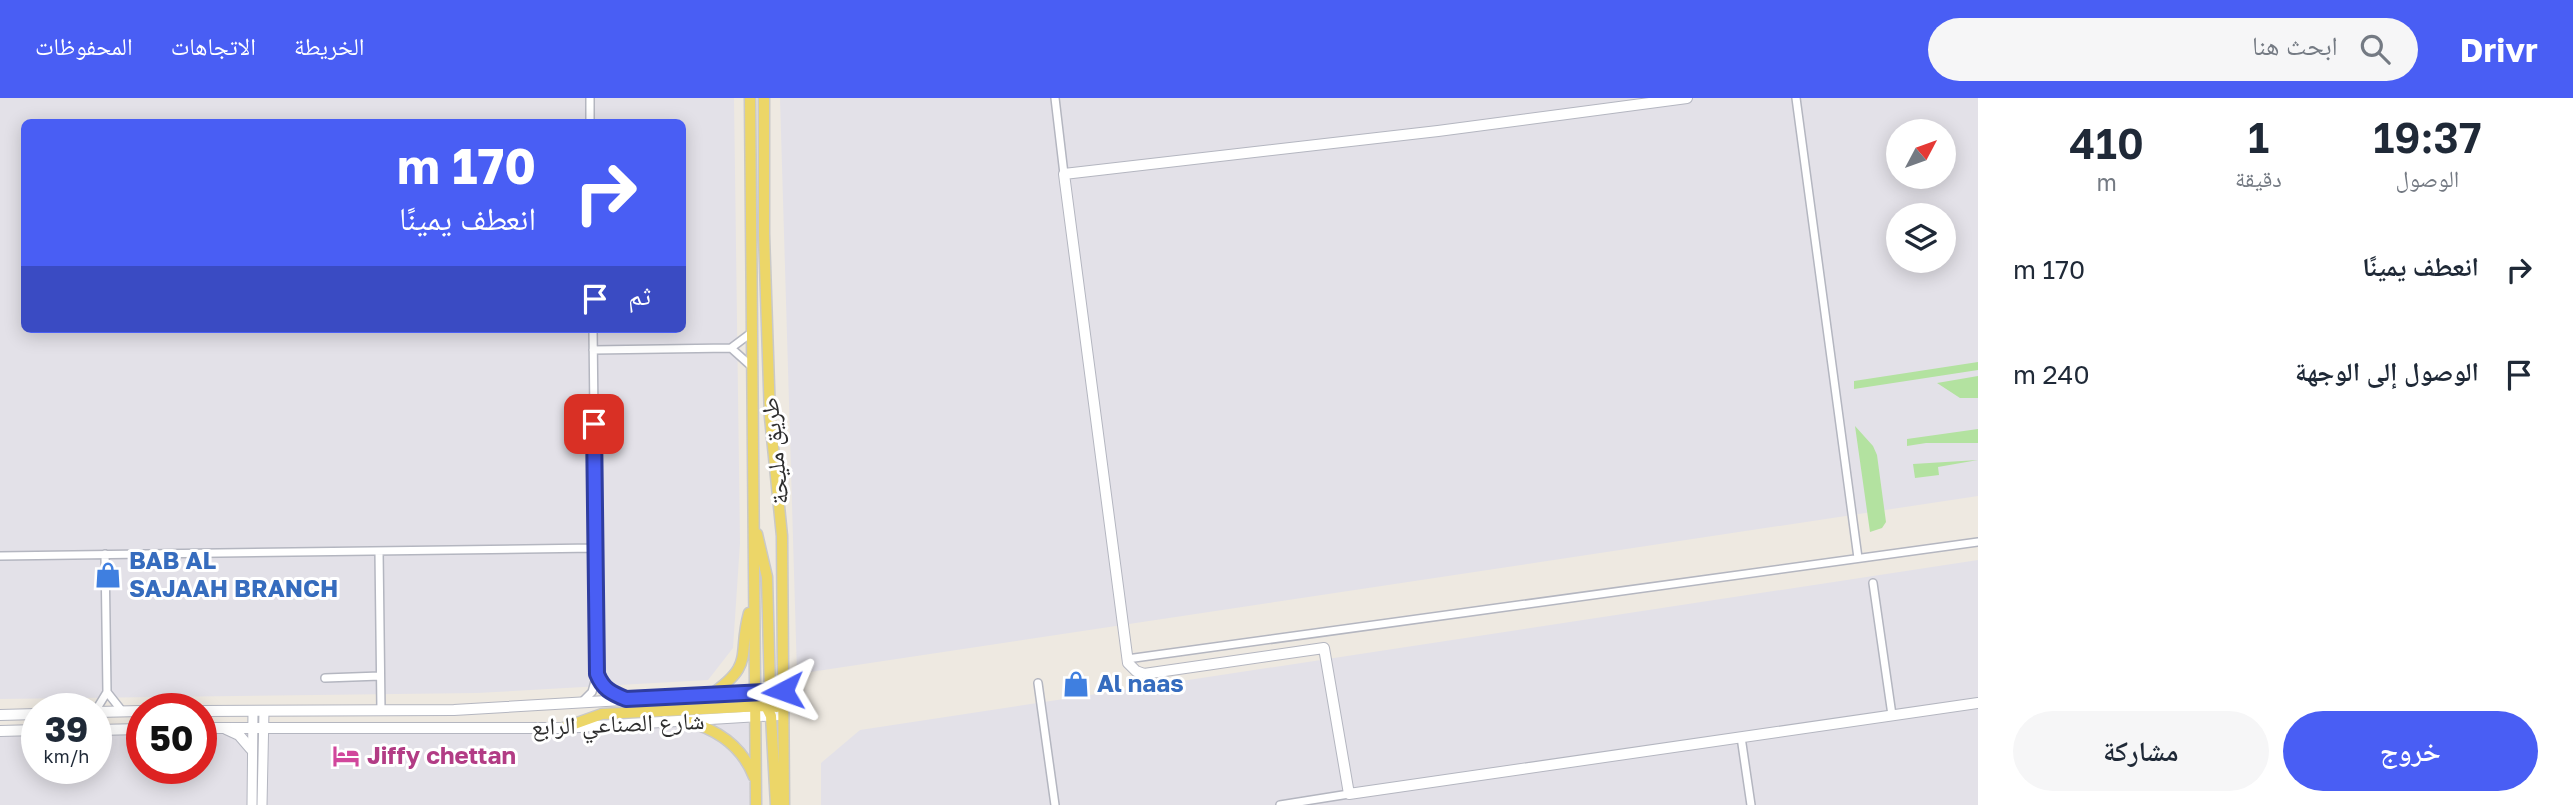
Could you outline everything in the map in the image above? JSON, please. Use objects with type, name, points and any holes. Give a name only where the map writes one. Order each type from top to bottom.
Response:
[{"type":"main road","name":"طريق مليحة","points":[[750,98],[756,693],[771,705],[784,805]]},
{"type":"main road","name":"طريق مليحة","points":[[756,805],[756,782],[771,705],[782,536],[771,435],[766,312],[764,98]]},
{"type":"main road","points":[[1688,98],[1438,131],[1063,174],[1127,659],[1132,669],[1143,674],[1324,648],[1349,794],[1978,703]]},
{"type":"main road","points":[[754,526],[766,566],[776,805]]},
{"type":"main road","points":[[709,696],[728,683],[741,668],[746,654],[748,617],[754,604]]},
{"type":"main road","name":"شارع الصناعي الرابع","points":[[217,711],[380,711],[756,693]]},
{"type":"main road","points":[[564,728],[602,714],[771,705]]},
{"type":"main road","name":"شارع الصناعي الرابع","points":[[217,728],[564,728],[690,722],[771,705]]},
{"type":"main road","points":[[112,711],[126,711]]},
{"type":"main road","points":[[0,715],[21,714]]},
{"type":"main road","points":[[690,722],[729,741],[745,758],[756,782]]},
{"type":"main road","points":[[223,728],[239,735],[251,749]]},
{"type":"main road","points":[[0,731],[21,730]]},
{"type":"street","points":[[590,98],[590,119]]},
{"type":"street","points":[[1055,98],[1063,174]]},
{"type":"street","points":[[1796,98],[1858,558]]},
{"type":"street","points":[[731,348],[751,332]]},
{"type":"street","points":[[583,701],[592,692],[597,674],[593,333]]},
{"type":"street","points":[[593,350],[731,348],[743,356],[752,368]]},
{"type":"street","points":[[1127,659],[1978,541]]},
{"type":"street","points":[[0,556],[596,548]]},
{"type":"street","points":[[379,551],[380,711]]},
{"type":"street","points":[[104,554],[107,692],[122,711]]},
{"type":"street","points":[[1873,583],[1892,715]]},
{"type":"street","points":[[597,674],[607,691],[626,699]]},
{"type":"street","points":[[325,678],[380,677]]},
{"type":"street","points":[[1038,683],[1055,805]]},
{"type":"street","points":[[259,711],[262,805]]},
{"type":"street","points":[[252,805],[251,749],[258,728]]},
{"type":"street","points":[[1741,737],[1751,805]]},
{"type":"street","points":[[1284,805],[1349,794]]},
{"type":"shaded area","points":[[0,98],[734,98],[740,543],[733,648],[708,680],[477,693],[217,696],[217,693],[126,693],[126,697],[112,698],[112,693],[21,693],[21,699],[0,699]]},
{"type":"shaded area","points":[[780,98],[1978,98],[1978,496],[797,674]]},
{"type":"shaded area","points":[[1978,560],[1978,805],[821,805],[821,763],[860,730]]},
{"type":"shaded area","points":[[751,721],[750,805],[0,805],[0,733],[21,732],[21,784],[112,784],[112,731],[126,730],[126,784],[217,784],[217,729]]},
{"type":"green space","points":[[1978,362],[1978,370],[1854,389],[1854,381]]},
{"type":"green space","points":[[1978,376],[1978,398],[1960,398],[1937,383]]},
{"type":"green space","points":[[1855,426],[1873,446],[1877,455],[1886,522],[1882,528],[1870,532]]},
{"type":"green space","points":[[1978,429],[1978,443],[1926,443],[1907,446],[1907,439]]},
{"type":"green space","points":[[1978,460],[1938,467],[1939,475],[1915,478],[1913,464]]},
{"type":"place","name":"BAB AL SAJAAH BRANCH","points":[[108,575]]},
{"type":"place","name":"Al naas","points":[[1076,684]]},
{"type":"place","name":"Jiffy chettan","points":[[346,756]]},
{"type":"route","points":[[594,424],[597,674],[601,684],[607,691],[626,699],[783,691]]}]
